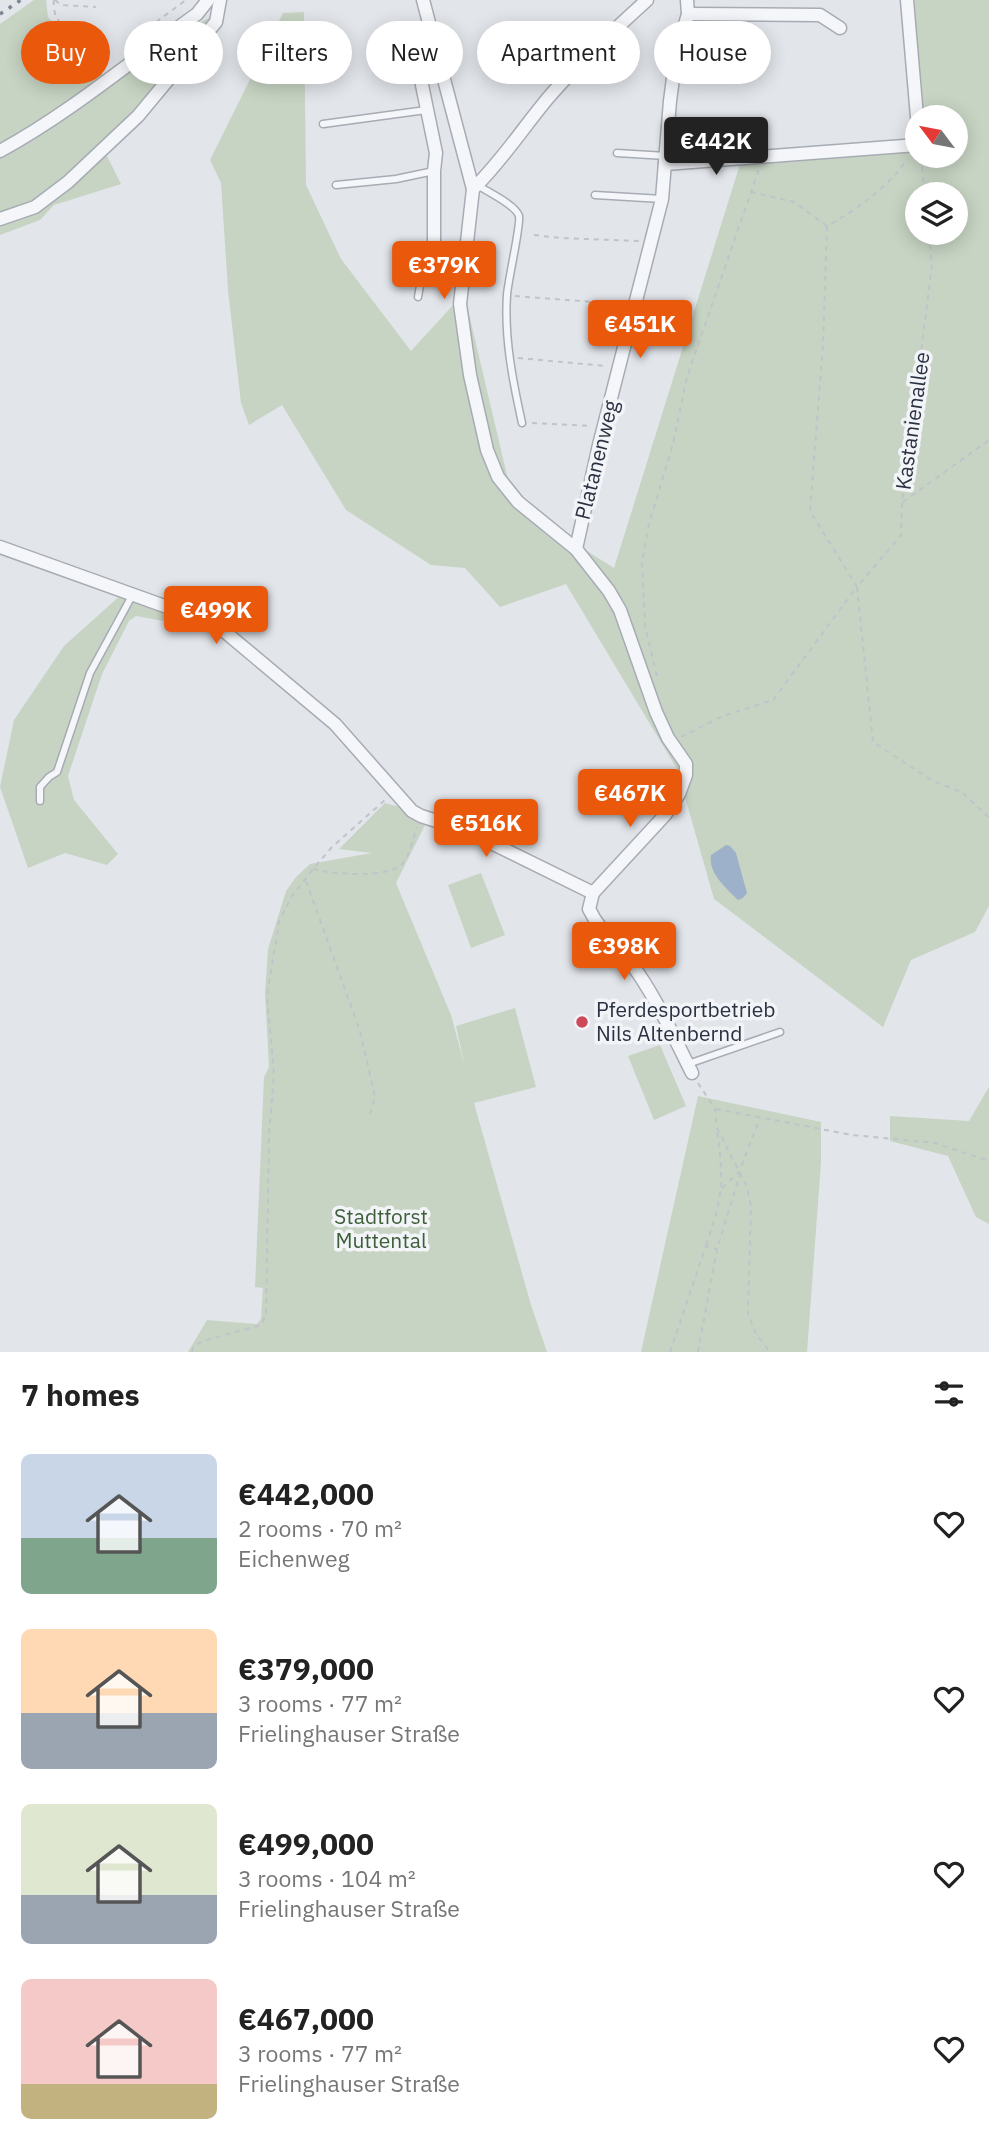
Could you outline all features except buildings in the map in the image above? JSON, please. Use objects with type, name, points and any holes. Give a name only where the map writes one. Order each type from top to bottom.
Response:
[{"type":"street","points":[[0,151],[31,134],[90,92],[197,14],[208,0]]},
{"type":"street","points":[[0,219],[35,207],[68,182],[130,123],[180,68],[216,22],[220,0]]},
{"type":"street","points":[[423,0],[429,21]]},
{"type":"street","points":[[475,187],[551,96],[596,48],[648,0]]},
{"type":"street","name":"Platanenweg","points":[[576,550],[662,199],[676,56],[688,14],[687,0]]},
{"type":"street","points":[[907,0],[916,105]]},
{"type":"street","points":[[688,14],[820,15],[839,28]]},
{"type":"street","points":[[422,84],[436,153],[433,171],[434,254]]},
{"type":"street","points":[[447,84],[475,187],[460,304],[470,375],[487,450],[498,477],[518,502],[576,550],[620,610],[656,712],[668,738],[686,764],[686,775],[679,794],[665,815],[593,892],[589,909],[596,924],[636,971],[657,1004],[690,1069]]},
{"type":"street","points":[[666,160],[764,157],[905,146]]},
{"type":"street","points":[[0,547],[209,622],[224,631],[335,724],[412,811],[465,830],[593,892]]},
{"type":"lane","points":[[323,124],[428,110]]},
{"type":"lane","points":[[617,153],[666,160]]},
{"type":"lane","points":[[336,185],[396,179],[433,171]]},
{"type":"lane","points":[[475,187],[516,210],[520,219],[511,263],[506,325],[522,423]]},
{"type":"lane","points":[[595,195],[662,199]]},
{"type":"lane","points":[[418,297],[422,274],[434,254]]},
{"type":"lane","points":[[40,801],[40,787],[57,772],[90,673],[133,594]]},
{"type":"lane","points":[[690,1069],[779,1032]]},
{"type":"path","points":[[60,21],[53,8],[55,0],[61,5],[96,7]]},
{"type":"path","points":[[158,21],[186,0]]},
{"type":"path","points":[[657,677],[646,626],[642,575],[649,524],[673,444],[687,377],[764,157]]},
{"type":"path","points":[[827,226],[857,210],[895,177],[905,164]]},
{"type":"path","points":[[750,192],[794,202],[827,226]]},
{"type":"path","points":[[827,226],[823,345],[810,511],[857,587],[873,742],[931,780],[963,793],[989,818]]},
{"type":"path","points":[[534,235],[651,242]]},
{"type":"path","name":"Kastanienallee","points":[[902,503],[931,277],[930,245]]},
{"type":"path","points":[[507,295],[636,305]]},
{"type":"path","points":[[511,357],[621,367]]},
{"type":"path","points":[[522,423],[605,426]]},
{"type":"path","name":"Kastanienallee","points":[[902,503],[989,440]]},
{"type":"path","points":[[678,738],[723,716],[773,700],[857,587],[901,535],[902,503]]},
{"type":"path","points":[[192,1352],[203,1341],[261,1325],[266,1314],[269,1135],[274,1075],[267,996],[279,922],[292,896],[332,847],[384,800],[400,798]]},
{"type":"path","points":[[313,869],[332,874],[381,872],[396,868],[407,856],[421,816]]},
{"type":"path","points":[[305,880],[359,1031],[375,1097],[370,1114]]},
{"type":"path","points":[[670,1352],[717,1214],[722,1189],[723,1170],[715,1109],[690,1069]]},
{"type":"path","points":[[715,1109],[852,1135],[935,1143],[989,1161]]},
{"type":"path","points":[[698,1352],[717,1249],[740,1172],[760,1118]]},
{"type":"path","points":[[717,1128],[747,1188],[751,1206],[748,1313],[756,1334],[770,1352]]},
{"type":"path","points":[[722,1189],[740,1172]]},
{"type":"path","points":[[706,1245],[717,1249]]},
{"type":"green space","points":[[34,0],[46,0],[48,17],[52,21],[21,21],[21,84],[110,84],[110,75],[124,67],[124,84],[161,84],[101,144],[121,184],[54,205],[40,220],[0,235],[0,24]]},
{"type":"green space","points":[[912,0],[989,0],[989,906],[975,932],[911,960],[883,1027],[714,899],[677,769],[566,584],[500,607],[465,568],[431,565],[346,510],[282,405],[249,425],[241,403],[228,290],[221,183],[210,160],[248,84],[305,84],[306,185],[341,259],[411,351],[464,293],[514,505],[614,568],[741,161],[905,152],[905,168],[968,168],[968,105],[922,105]]},
{"type":"green space","points":[[304,12],[304,21],[279,21],[283,13]]},
{"type":"green space","points":[[122,594],[199,622],[226,638],[180,624],[136,616],[129,621],[102,674],[68,776],[74,800],[118,854],[107,865],[65,853],[28,868],[0,787],[14,720],[64,646]]},
{"type":"green space","name":"Stadtforst Muttental","points":[[385,803],[403,808],[427,821],[396,883],[451,1015],[465,1067],[456,1026],[515,1008],[536,1087],[474,1103],[531,1305],[547,1352],[188,1352],[207,1320],[257,1324],[261,1319],[263,1288],[255,1287],[264,1077],[269,1067],[265,993],[268,949],[286,891],[310,864],[372,853],[339,849]]},
{"type":"green space","points":[[481,873],[505,935],[471,948],[448,885]]},
{"type":"green space","points":[[660,1045],[686,1106],[654,1120],[628,1056]]},
{"type":"green space","points":[[989,1087],[989,1224],[976,1217],[948,1156],[890,1141],[890,1116],[969,1121]]},
{"type":"green space","points":[[698,1096],[821,1122],[821,1162],[807,1352],[641,1352]]},
{"type":"water","points":[[726,845],[736,853],[747,893],[738,900],[719,880],[712,868],[711,855]]},
{"type":"railway","points":[[0,14],[21,0]]},
{"type":"place","name":"Pferdesportbetrieb Nils Altenbernd","points":[[582,1022]]}]
